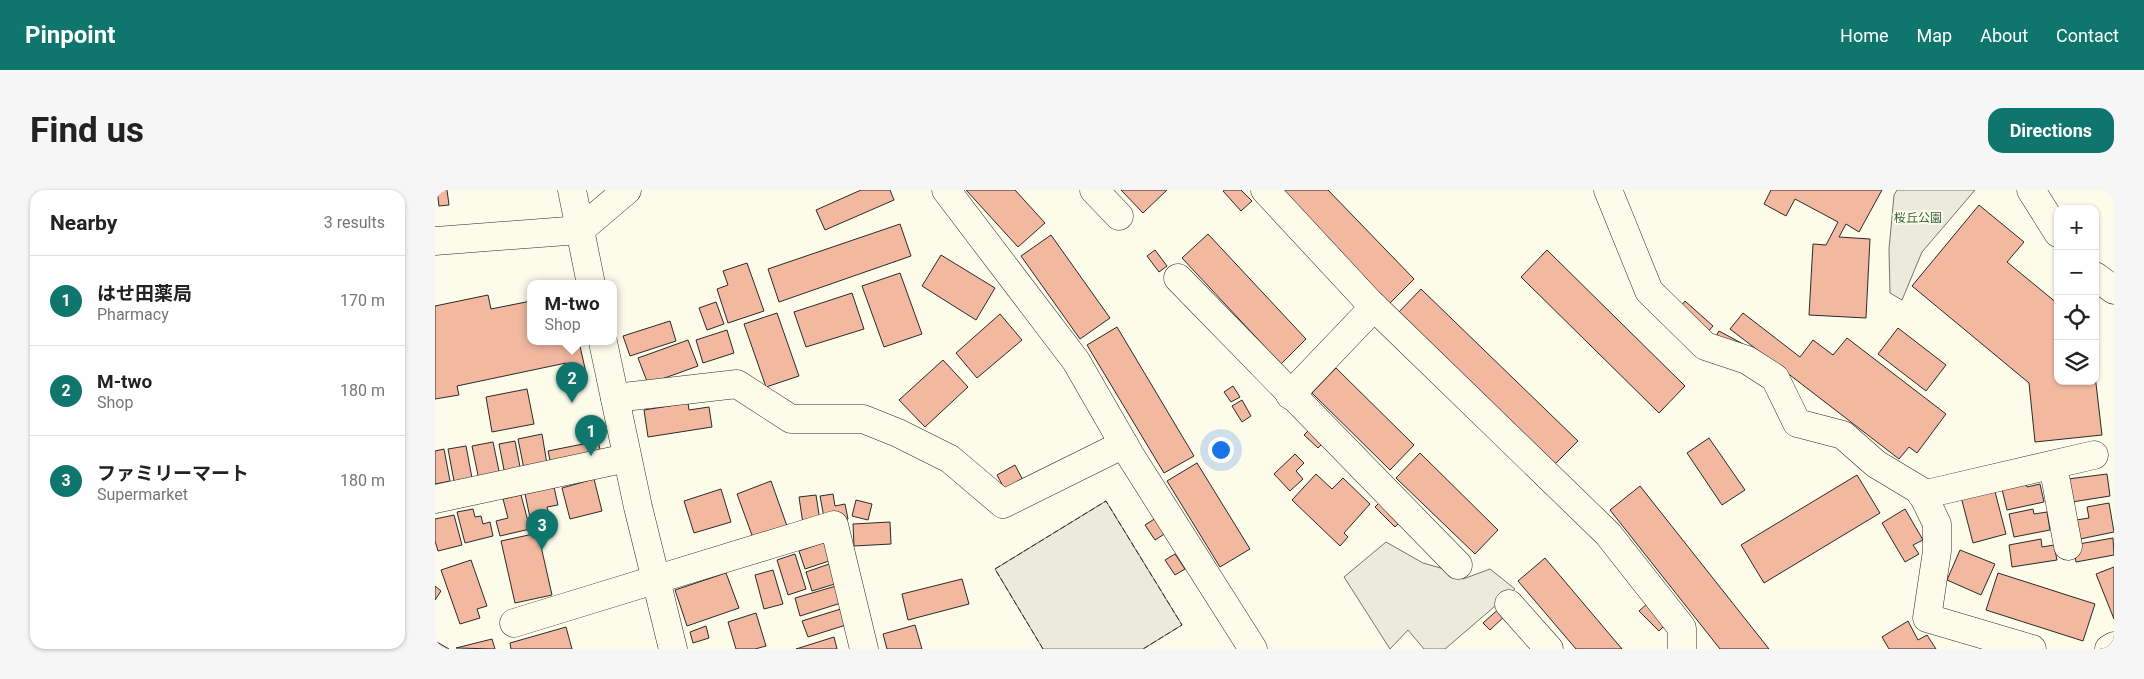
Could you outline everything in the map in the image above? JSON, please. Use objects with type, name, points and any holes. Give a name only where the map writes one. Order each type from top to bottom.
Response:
[{"type":"street","points":[[572,190],[590,280]]},
{"type":"street","points":[[435,241],[580,230],[627,190]]},
{"type":"street","points":[[945,190],[1076,360],[1124,444],[1253,649]]},
{"type":"street","points":[[1094,190],[1119,216]]},
{"type":"street","points":[[1265,190],[1374,307],[1608,534],[1682,628],[1682,649]]},
{"type":"street","points":[[1608,190],[1649,291],[1705,346],[1747,360],[1775,378],[1797,423],[1843,435],[1876,464],[1921,491],[1937,524],[1937,551],[1927,618],[2032,649]]},
{"type":"street","points":[[2031,190],[2054,227]]},
{"type":"street","points":[[1178,278],[1459,565]]},
{"type":"street","points":[[2099,279],[2114,290]]},
{"type":"street","points":[[1290,394],[1374,307]]},
{"type":"street","points":[[604,345],[637,507],[657,579],[673,649]]},
{"type":"street","points":[[615,398],[737,384],[791,419],[863,419],[898,433],[950,459],[1003,504],[1124,444]]},
{"type":"street","points":[[1923,495],[2094,455]]},
{"type":"street","points":[[435,499],[627,458]]},
{"type":"street","points":[[2053,465],[2068,546]]},
{"type":"street","points":[[514,623],[834,525],[864,649]]},
{"type":"street","points":[[1509,604],[1549,649]]},
{"type":"street","points":[[2109,649],[2114,646]]},
{"type":"green space","name":"桜丘公園","points":[[1897,190],[1975,190],[1922,252],[1902,300],[1890,293],[1889,249],[1894,195]]},
{"type":"green space","points":[[1106,501],[1182,625],[1143,649],[1043,649],[995,569]]},
{"type":"green space","points":[[1386,542],[1423,563],[1451,571],[1463,579],[1490,569],[1515,589],[1445,649],[1424,649],[1408,630],[1390,649],[1344,577]]},
{"type":"building","points":[[437,190],[447,190],[449,205],[439,206]]},
{"type":"building","points":[[861,190],[890,190],[894,200],[825,230],[816,210]]},
{"type":"building","points":[[966,190],[1015,190],[1045,223],[1018,247]]},
{"type":"building","points":[[1121,190],[1167,190],[1143,213]]},
{"type":"building","points":[[1241,190],[1252,201],[1241,211],[1223,191]]},
{"type":"building","points":[[1277,190],[1328,190],[1414,279],[1388,305]]},
{"type":"building","points":[[1771,190],[1882,190],[1859,232],[1846,224],[1839,237],[1870,239],[1866,318],[1809,315],[1813,244],[1826,245],[1838,222],[1795,199],[1786,216],[1764,204]]},
{"type":"building","points":[[1979,205],[2024,242],[2007,262],[2054,301],[2054,385],[2096,385],[2102,435],[2035,442],[2029,383],[1912,286]]},
{"type":"building","points":[[900,224],[911,256],[779,302],[768,269]]},
{"type":"building","points":[[1208,234],[1306,339],[1281,364],[1182,258]]},
{"type":"building","points":[[1051,235],[1110,318],[1080,339],[1021,256]]},
{"type":"building","points":[[1155,250],[1167,266],[1159,272],[1147,256]]},
{"type":"building","points":[[1547,250],[1685,386],[1659,413],[1521,277]]},
{"type":"building","points":[[941,255],[995,288],[976,320],[922,286]]},
{"type":"building","points":[[747,263],[764,311],[728,323],[717,289],[728,285],[723,271]]},
{"type":"building","points":[[900,273],[922,334],[884,347],[862,286]]},
{"type":"building","points":[[1421,289],[1578,441],[1554,465],[1398,313]]},
{"type":"building","points":[[852,293],[864,329],[806,347],[794,312]]},
{"type":"building","points":[[488,295],[491,309],[527,302],[527,345],[580,345],[587,377],[570,380],[566,363],[457,386],[459,395],[435,399],[435,306]]},
{"type":"building","points":[[1685,301],[1713,326],[1706,334],[1678,310]]},
{"type":"building","points":[[716,302],[724,324],[707,330],[699,308]]},
{"type":"building","points":[[777,313],[799,376],[766,387],[744,324]]},
{"type":"building","points":[[1743,313],[1800,357],[1813,340],[1833,355],[1847,338],[1946,414],[1917,453],[1909,447],[1899,459],[1730,329]]},
{"type":"building","points":[[1000,314],[1022,340],[977,378],[956,353]]},
{"type":"building","points":[[670,321],[676,341],[630,356],[623,336]]},
{"type":"building","points":[[1117,327],[1194,456],[1164,473],[1087,345]]},
{"type":"building","points":[[1898,328],[1946,365],[1926,391],[1878,354]]},
{"type":"building","points":[[727,330],[734,353],[703,363],[696,340]]},
{"type":"building","points":[[1719,331],[1743,344],[1738,353],[1714,340]]},
{"type":"building","points":[[688,340],[698,366],[648,384],[638,358]]},
{"type":"building","points":[[943,360],[968,387],[925,427],[899,400]]},
{"type":"building","points":[[1336,368],[1414,445],[1390,470],[1312,393]]},
{"type":"building","points":[[1233,386],[1240,397],[1231,402],[1224,392]]},
{"type":"building","points":[[527,389],[534,424],[492,432],[486,397]]},
{"type":"building","points":[[1242,400],[1251,416],[1242,422],[1232,406]]},
{"type":"building","points":[[688,403],[689,410],[709,407],[712,427],[648,437],[644,410]]},
{"type":"building","points":[[1311,428],[1324,442],[1318,448],[1304,435]]},
{"type":"building","points":[[542,434],[548,470],[525,474],[518,439]]},
{"type":"building","points":[[1709,438],[1745,490],[1722,505],[1687,453]]},
{"type":"building","points":[[515,441],[521,472],[505,475],[499,444]]},
{"type":"building","points":[[598,441],[602,458],[552,469],[548,451]]},
{"type":"building","points":[[493,442],[500,476],[479,480],[472,446]]},
{"type":"building","points":[[466,446],[472,478],[454,481],[448,449]]},
{"type":"building","points":[[444,449],[450,481],[435,484],[435,451]]},
{"type":"building","points":[[1420,453],[1498,530],[1475,554],[1396,478]]},
{"type":"building","points":[[1295,454],[1304,463],[1296,471],[1303,479],[1290,491],[1274,474]]},
{"type":"building","points":[[1197,463],[1250,549],[1220,567],[1167,481]]},
{"type":"building","points":[[1015,465],[1024,482],[1006,492],[997,475]]},
{"type":"building","points":[[1316,474],[1332,489],[1343,478],[1370,504],[1344,533],[1348,537],[1340,546],[1292,500]]},
{"type":"building","points":[[2107,474],[2110,496],[2072,502],[2068,479]]},
{"type":"building","points":[[1857,475],[1880,513],[1764,583],[1741,545]]},
{"type":"building","points":[[2024,476],[2027,487],[2040,484],[2044,502],[2007,510],[2000,481]]},
{"type":"building","points":[[594,479],[602,511],[570,519],[562,488]]},
{"type":"building","points":[[771,481],[787,526],[753,538],[737,494]]},
{"type":"building","points":[[1993,484],[2006,534],[1973,543],[1960,493]]},
{"type":"building","points":[[1640,486],[1769,649],[1720,649],[1610,510]]},
{"type":"building","points":[[554,487],[558,505],[547,507],[551,523],[532,527],[525,494]]},
{"type":"building","points":[[721,489],[731,522],[694,533],[684,501]]},
{"type":"building","points":[[833,494],[835,506],[845,504],[848,519],[825,523],[820,496]]},
{"type":"building","points":[[521,495],[530,529],[500,536],[496,521],[508,518],[503,499]]},
{"type":"building","points":[[816,495],[820,521],[803,524],[799,497]]},
{"type":"building","points":[[1383,499],[1403,519],[1395,527],[1375,507]]},
{"type":"building","points":[[856,500],[872,504],[868,520],[852,516]]},
{"type":"building","points":[[2109,503],[2114,532],[2080,539],[2076,520],[2089,518],[2087,507]]},
{"type":"building","points":[[473,509],[475,517],[481,516],[483,524],[490,522],[493,536],[465,543],[457,512]]},
{"type":"building","points":[[1905,509],[1923,540],[1913,545],[1919,554],[1905,562],[1882,523]]},
{"type":"building","points":[[2033,509],[2034,514],[2047,512],[2050,530],[2014,537],[2009,514]]},
{"type":"building","points":[[454,515],[462,545],[438,551],[435,541],[435,519]]},
{"type":"building","points":[[1156,518],[1166,533],[1155,540],[1145,525]]},
{"type":"building","points":[[890,522],[891,544],[854,546],[853,524]]},
{"type":"building","points":[[538,533],[552,595],[515,603],[501,541]]},
{"type":"building","points":[[2113,538],[2114,555],[2076,562],[2073,545]]},
{"type":"building","points":[[2041,539],[2042,547],[2054,545],[2057,560],[2012,567],[2009,545]]},
{"type":"building","points":[[826,542],[832,560],[805,569],[799,551]]},
{"type":"building","points":[[1960,550],[1995,564],[1981,595],[1947,580]]},
{"type":"building","points":[[795,554],[806,589],[788,595],[777,560]]},
{"type":"building","points":[[1175,554],[1185,569],[1175,575],[1165,560]]},
{"type":"building","points":[[1545,558],[1622,649],[1576,649],[1518,581]]},
{"type":"building","points":[[471,560],[487,606],[477,609],[480,618],[460,624],[441,570]]},
{"type":"building","points":[[832,563],[838,583],[812,591],[806,572]]},
{"type":"building","points":[[2114,567],[2114,619],[2096,574]]},
{"type":"building","points":[[773,570],[783,604],[764,609],[755,575]]},
{"type":"building","points":[[726,573],[739,608],[687,626],[675,590]]},
{"type":"building","points":[[1998,573],[2095,604],[2083,641],[1986,610]]},
{"type":"building","points":[[962,579],[969,604],[908,620],[902,594]]},
{"type":"building","points":[[435,586],[441,591],[435,600]]},
{"type":"building","points":[[836,586],[841,603],[800,616],[795,598]]},
{"type":"building","points":[[1648,603],[1668,622],[1659,631],[1639,611]]},
{"type":"building","points":[[1502,606],[1508,613],[1490,630],[1483,623]]},
{"type":"building","points":[[844,608],[849,624],[808,637],[802,621]]},
{"type":"building","points":[[756,613],[766,646],[755,649],[736,649],[728,622]]},
{"type":"building","points":[[1908,621],[1918,640],[1927,635],[1936,649],[1889,649],[1882,637]]},
{"type":"building","points":[[915,625],[922,649],[887,649],[883,634]]},
{"type":"building","points":[[706,626],[709,638],[693,643],[690,632]]},
{"type":"building","points":[[566,627],[572,649],[511,649],[510,643]]},
{"type":"building","points":[[834,637],[837,649],[796,649]]},
{"type":"building","points":[[492,639],[495,649],[456,648]]},
{"type":"building","points":[[435,641],[449,649],[435,649]]},
{"type":"fence","points":[[1043,649],[995,569],[1106,501],[1182,625],[1143,649]]},
{"type":"place","name":"M-two","points":[[572,403]]},
{"type":"place","name":"はせ田薬局","points":[[591,456]]},
{"type":"place","name":"ファミリーマート","points":[[542,550]]}]
